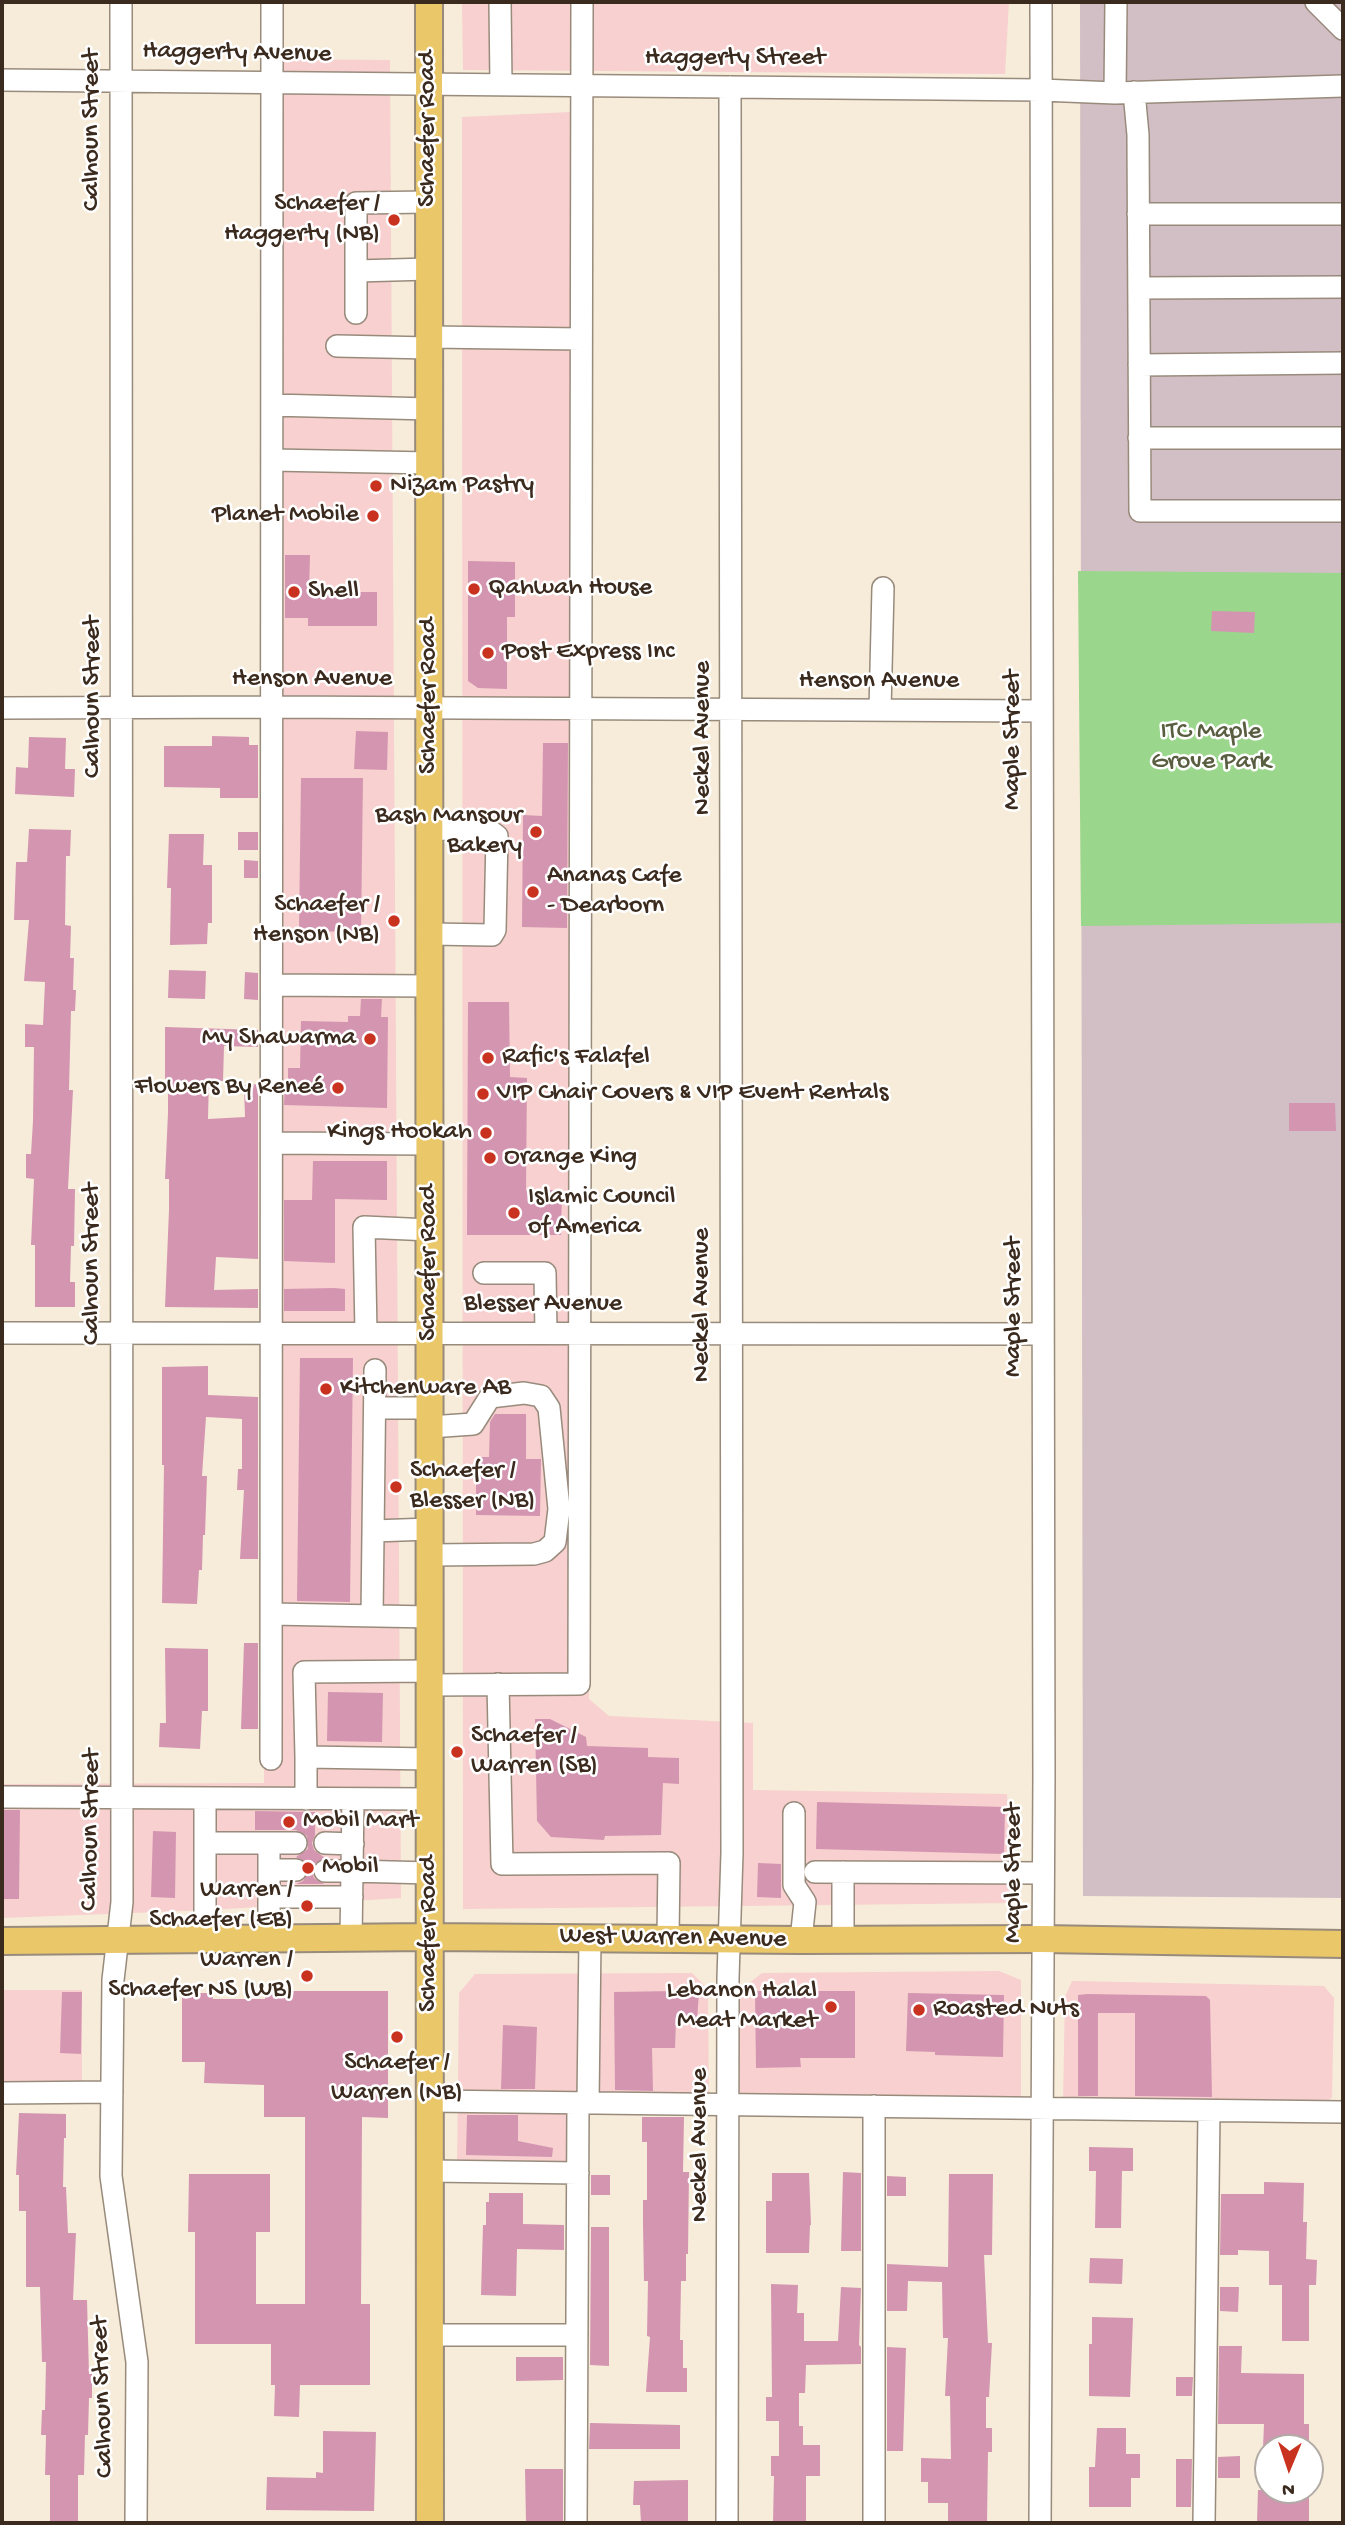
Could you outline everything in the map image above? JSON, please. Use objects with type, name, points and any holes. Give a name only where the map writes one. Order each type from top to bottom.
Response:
[{"type":"main road","name":"Schaefer Road","points":[[429,2],[430,2523]]},
{"type":"main road","name":"West Warren Avenue","points":[[2,1941],[430,1937],[1042,1939],[1343,1944]]},
{"type":"street","name":"Calhoun Street","points":[[121,2],[122,1902],[113,1980],[111,2176],[137,2362],[136,2523]]},
{"type":"street","points":[[271,1759],[272,2]]},
{"type":"street","points":[[500,2],[501,85]]},
{"type":"street","points":[[306,1798],[304,1672],[498,1684],[579,1684],[582,2]]},
{"type":"street","name":"Maple Street","points":[[1040,2523],[1043,1872],[1041,2]]},
{"type":"street","points":[[1116,2],[1125,93],[1138,135],[1140,511],[1343,512]]},
{"type":"street","points":[[1316,2],[1343,29]]},
{"type":"street","name":"Haggerty Avenue","points":[[2,80],[429,85]]},
{"type":"street","name":"Haggerty Street","points":[[429,85],[1125,93],[1343,86]]},
{"type":"street","name":"Neckel Avenue","points":[[727,2523],[732,1853],[730,87]]},
{"type":"street","points":[[356,313],[356,203],[429,202]]},
{"type":"street","points":[[1139,214],[1343,214]]},
{"type":"street","points":[[356,271],[429,269]]},
{"type":"street","points":[[1139,288],[1343,287]]},
{"type":"street","points":[[337,346],[581,339]]},
{"type":"street","points":[[1139,365],[1343,363]]},
{"type":"street","points":[[272,405],[430,409]]},
{"type":"street","points":[[1139,438],[1343,438]]},
{"type":"street","points":[[272,460],[429,463]]},
{"type":"street","points":[[880,710],[883,588]]},
{"type":"street","name":"Henson Avenue","points":[[2,708],[1042,711]]},
{"type":"street","points":[[430,829],[489,830],[497,836],[495,930],[492,934],[430,934]]},
{"type":"street","points":[[272,985],[430,986]]},
{"type":"street","points":[[272,1143],[430,1144]]},
{"type":"street","points":[[366,1333],[364,1227],[430,1230]]},
{"type":"street","points":[[484,1273],[545,1273],[546,1333]]},
{"type":"street","name":"Blesser Avenue","points":[[2,1334],[1043,1334]]},
{"type":"street","points":[[372,1616],[375,1370]]},
{"type":"street","points":[[375,1408],[473,1424],[490,1397],[524,1393],[541,1396],[549,1408],[559,1509],[555,1542],[545,1551],[534,1554],[430,1555]]},
{"type":"street","points":[[373,1531],[430,1529]]},
{"type":"street","points":[[271,1614],[431,1617]]},
{"type":"street","points":[[498,1684],[502,1864],[669,1863],[668,1938]]},
{"type":"street","points":[[306,1757],[431,1759]]},
{"type":"street","points":[[2,1797],[431,1799]]},
{"type":"street","points":[[205,1798],[205,1940]]},
{"type":"street","points":[[351,1938],[353,1799]]},
{"type":"street","points":[[794,1813],[793,1885],[804,1902],[802,1940]]},
{"type":"street","points":[[205,1843],[296,1843]]},
{"type":"street","points":[[269,1843],[270,1939]]},
{"type":"street","points":[[325,1843],[352,1844]]},
{"type":"street","points":[[269,1870],[296,1870]]},
{"type":"street","points":[[325,1871],[430,1873]]},
{"type":"street","points":[[815,1872],[1043,1872]]},
{"type":"street","points":[[843,1872],[843,1940]]},
{"type":"street","points":[[269,1896],[352,1897]]},
{"type":"street","points":[[576,2523],[578,2173],[590,1938]]},
{"type":"street","points":[[2,2093],[112,2092]]},
{"type":"street","points":[[430,2101],[1343,2112]]},
{"type":"street","points":[[874,2106],[874,2523]]},
{"type":"street","points":[[1204,2523],[1209,2111]]},
{"type":"street","points":[[430,2171],[578,2173]]},
{"type":"street","points":[[430,2335],[576,2335]]},
{"type":"shaded area","points":[[462,2],[1009,2],[1005,74],[463,70]]},
{"type":"shaded area","points":[[1080,2],[1343,2],[1343,1898],[1083,1896]]},
{"type":"shaded area","points":[[261,59],[390,60],[401,1898],[210,1910],[2,1918],[2,1784],[264,1783]]},
{"type":"shaded area","points":[[593,111],[589,1699],[609,1716],[753,1723],[753,1790],[1007,1794],[1013,1903],[463,1909],[462,117]]},
{"type":"shaded area","points":[[999,1971],[1021,1980],[1021,2102],[739,2097],[739,1991],[762,1973]]},
{"type":"shaded area","points":[[692,1973],[708,1989],[709,2096],[573,2095],[571,2169],[457,2169],[459,1993],[475,1974]]},
{"type":"shaded area","points":[[1072,1981],[1324,1986],[1334,1998],[1332,2097],[1325,2105],[1063,2102],[1065,1997]]},
{"type":"shaded area","points":[[2,1990],[82,1990],[82,2086],[2,2085]]},
{"type":"green space","name":"ITC Maple Grove Park","points":[[1078,571],[1343,573],[1343,923],[1081,926]]},
{"type":"building","points":[[285,555],[310,555],[309,592],[377,592],[377,626],[308,626],[308,618],[285,618]]},
{"type":"building","points":[[468,561],[515,562],[515,617],[507,617],[507,689],[478,688],[468,681]]},
{"type":"building","points":[[1212,611],[1255,612],[1254,633],[1211,631]]},
{"type":"building","points":[[356,731],[388,732],[387,770],[354,769]]},
{"type":"building","points":[[212,736],[249,737],[249,745],[258,745],[258,798],[220,798],[220,788],[164,787],[164,746],[212,746]]},
{"type":"building","points":[[29,737],[66,738],[65,769],[75,769],[74,797],[15,794],[16,767],[28,768]]},
{"type":"building","points":[[543,743],[568,743],[567,928],[522,927],[523,815],[542,816]]},
{"type":"building","points":[[301,778],[363,778],[361,932],[299,931]]},
{"type":"building","points":[[29,829],[71,830],[70,856],[66,856],[65,925],[71,926],[70,958],[74,958],[73,990],[76,990],[75,1011],[71,1011],[69,1090],[73,1090],[68,1189],[75,1189],[70,1282],[75,1282],[75,1307],[35,1307],[35,1245],[31,1245],[34,1179],[26,1178],[26,1154],[31,1154],[34,1047],[25,1047],[25,1024],[43,1025],[45,982],[24,981],[29,920],[14,920],[16,862],[27,862]]},
{"type":"building","points":[[238,832],[258,832],[258,850],[238,850]]},
{"type":"building","points":[[169,834],[204,834],[203,865],[212,865],[212,923],[208,923],[207,944],[170,945],[171,888],[167,888]]},
{"type":"building","points":[[244,860],[258,861],[258,878],[244,878]]},
{"type":"building","points":[[169,970],[206,971],[205,999],[168,998]]},
{"type":"building","points":[[245,972],[258,973],[258,1000],[244,999]]},
{"type":"building","points":[[361,999],[382,999],[381,1017],[388,1017],[387,1108],[284,1105],[288,1068],[300,1068],[301,1021],[348,1022],[348,1016],[360,1016]]},
{"type":"building","points":[[468,1002],[509,1002],[510,1077],[527,1078],[526,1190],[562,1190],[561,1235],[467,1235]]},
{"type":"building","points":[[165,1027],[258,1030],[258,1047],[224,1046],[223,1081],[209,1080],[208,1119],[245,1117],[244,1085],[258,1084],[258,1259],[216,1257],[214,1290],[258,1289],[258,1308],[165,1307],[169,1179],[165,1179],[168,1079],[165,1079]]},
{"type":"building","points":[[1289,1103],[1335,1103],[1336,1131],[1289,1131]]},
{"type":"building","points":[[313,1161],[387,1161],[387,1200],[335,1199],[335,1263],[284,1261],[284,1200],[312,1200]]},
{"type":"building","points":[[284,1289],[345,1289],[345,1311],[284,1311]]},
{"type":"building","points":[[300,1358],[353,1358],[350,1602],[297,1601]]},
{"type":"building","points":[[208,1366],[208,1395],[258,1397],[258,1559],[240,1559],[244,1490],[237,1490],[238,1469],[242,1469],[242,1419],[206,1417],[202,1476],[207,1476],[205,1535],[197,1604],[162,1603],[162,1367]]},
{"type":"building","points":[[495,1414],[526,1414],[526,1459],[541,1459],[540,1516],[476,1515],[476,1457],[489,1457],[490,1422]]},
{"type":"building","points":[[244,1643],[258,1643],[258,1729],[241,1729]]},
{"type":"building","points":[[165,1648],[208,1649],[208,1711],[202,1711],[200,1749],[159,1747],[160,1723],[166,1723]]},
{"type":"building","points":[[328,1692],[383,1693],[382,1742],[327,1741]]},
{"type":"building","points":[[535,1719],[550,1719],[586,1737],[587,1746],[648,1748],[648,1757],[679,1758],[679,1784],[663,1783],[661,1835],[605,1836],[604,1840],[551,1837],[537,1821]]},
{"type":"building","points":[[817,1802],[1005,1807],[1004,1854],[816,1849]]},
{"type":"building","points":[[2,1810],[20,1810],[19,1899],[2,1899]]},
{"type":"building","points":[[255,1811],[315,1812],[315,1835],[312,1843],[314,1850],[325,1858],[314,1864],[312,1872],[314,1878],[324,1884],[296,1884],[303,1881],[309,1871],[307,1863],[296,1857],[308,1849],[307,1836],[296,1830],[255,1830]]},
{"type":"building","points":[[153,1831],[176,1832],[175,1898],[151,1897]]},
{"type":"building","points":[[758,1863],[781,1864],[781,1898],[757,1897]]},
{"type":"building","points":[[265,1991],[388,1991],[388,2118],[362,2117],[361,2304],[370,2304],[370,2385],[300,2385],[299,2417],[274,2416],[275,2385],[271,2385],[271,2344],[195,2344],[195,2232],[188,2232],[189,2174],[270,2174],[270,2232],[256,2232],[256,2304],[305,2304],[305,2117],[264,2117],[264,2085],[204,2083],[205,2062],[182,2062],[182,1993],[212,1993],[213,1999],[265,1999]]},
{"type":"building","points":[[755,1991],[855,1991],[855,2058],[800,2058],[801,2067],[756,2068]]},
{"type":"building","points":[[62,1992],[82,1992],[81,2054],[60,2053]]},
{"type":"building","points":[[614,1992],[699,1992],[697,2021],[676,2021],[675,2048],[652,2048],[653,2091],[615,2090]]},
{"type":"building","points":[[908,1993],[1004,1995],[1003,2057],[935,2055],[935,2052],[906,2051]]},
{"type":"building","points":[[1078,1995],[1206,1996],[1210,2000],[1212,2097],[1135,2096],[1135,2013],[1098,2013],[1098,2096],[1078,2096]]},
{"type":"building","points":[[503,2025],[537,2027],[535,2089],[501,2089]]},
{"type":"building","points":[[19,2113],[66,2114],[63,2187],[66,2187],[68,2233],[76,2233],[73,2300],[87,2300],[89,2374],[92,2374],[88,2435],[85,2435],[84,2475],[78,2475],[78,2523],[50,2523],[50,2475],[45,2475],[46,2435],[41,2435],[42,2410],[45,2410],[46,2362],[42,2362],[40,2287],[26,2287],[26,2211],[19,2211],[19,2175],[16,2175]]},
{"type":"building","points":[[467,2115],[518,2115],[518,2141],[553,2148],[552,2157],[466,2155]]},
{"type":"building","points":[[642,2117],[684,2117],[683,2172],[689,2172],[688,2254],[686,2281],[681,2281],[680,2340],[683,2340],[683,2368],[687,2368],[687,2392],[646,2392],[650,2337],[647,2336],[648,2281],[644,2281],[643,2224],[643,2200],[647,2200],[647,2142],[642,2142]]},
{"type":"building","points":[[1089,2147],[1133,2148],[1133,2171],[1122,2171],[1121,2228],[1095,2228],[1096,2171],[1089,2171]]},
{"type":"building","points":[[843,2172],[861,2173],[861,2251],[841,2251]]},
{"type":"building","points":[[772,2173],[809,2173],[809,2253],[766,2253],[766,2201],[772,2201]]},
{"type":"building","points":[[949,2174],[993,2174],[992,2255],[984,2255],[988,2343],[992,2343],[989,2397],[986,2397],[986,2428],[992,2428],[992,2452],[988,2452],[987,2523],[948,2523],[948,2503],[928,2503],[928,2482],[921,2482],[921,2458],[951,2459],[950,2396],[945,2396],[948,2338],[943,2338],[942,2282],[908,2281],[907,2311],[887,2311],[887,2264],[948,2267]]},
{"type":"building","points":[[591,2175],[610,2175],[610,2195],[591,2195]]},
{"type":"building","points":[[887,2176],[906,2177],[906,2196],[887,2196]]},
{"type":"building","points":[[1264,2182],[1304,2183],[1306,2259],[1317,2260],[1316,2285],[1309,2285],[1309,2341],[1282,2341],[1282,2285],[1269,2285],[1269,2251],[1238,2250],[1238,2255],[1220,2255],[1221,2194],[1264,2194]]},
{"type":"building","points":[[489,2193],[523,2193],[523,2224],[564,2225],[564,2250],[517,2249],[516,2296],[481,2295],[483,2225],[486,2225],[486,2202],[489,2202]]},
{"type":"building","points":[[591,2227],[609,2227],[609,2366],[590,2365]]},
{"type":"building","points":[[1090,2258],[1123,2259],[1122,2284],[1089,2283]]},
{"type":"building","points":[[771,2284],[798,2285],[797,2313],[804,2313],[804,2341],[838,2341],[841,2287],[861,2288],[861,2364],[806,2365],[805,2393],[799,2393],[799,2426],[803,2426],[803,2445],[820,2445],[820,2476],[806,2476],[806,2523],[773,2523],[774,2476],[771,2476],[771,2456],[779,2456],[779,2421],[766,2421],[766,2397],[772,2397]]},
{"type":"building","points":[[1220,2287],[1239,2287],[1238,2312],[1220,2311]]},
{"type":"building","points":[[1092,2317],[1133,2318],[1130,2397],[1089,2396]]},
{"type":"building","points":[[1219,2346],[1242,2346],[1241,2373],[1304,2374],[1304,2424],[1309,2424],[1309,2434],[1264,2434],[1264,2424],[1218,2424]]},
{"type":"building","points":[[887,2347],[906,2348],[903,2451],[887,2451]]},
{"type":"building","points":[[516,2357],[563,2357],[563,2380],[516,2381]]},
{"type":"building","points":[[1176,2377],[1193,2377],[1192,2396],[1176,2396]]},
{"type":"building","points":[[590,2423],[680,2425],[680,2449],[589,2449]]},
{"type":"building","points":[[1097,2428],[1126,2428],[1126,2454],[1140,2454],[1140,2478],[1131,2478],[1131,2507],[1089,2507],[1089,2467],[1095,2467]]},
{"type":"building","points":[[323,2431],[376,2432],[374,2511],[266,2510],[267,2477],[316,2478],[316,2472],[323,2473]]},
{"type":"building","points":[[1240,2456],[1240,2478],[1218,2478],[1218,2457]]},
{"type":"building","points":[[1176,2459],[1192,2459],[1191,2507],[1176,2507]]},
{"type":"building","points":[[525,2469],[563,2469],[563,2523],[526,2523]]},
{"type":"building","points":[[688,2480],[688,2523],[641,2523],[640,2505],[633,2505],[634,2481]]},
{"type":"building","points":[[1258,2504],[1309,2504],[1309,2523],[1257,2523]]},
{"type":"place","name":"Schaefer / Haggerty (NB)","points":[[394,220]]},
{"type":"place","name":"Nizam Pastry","points":[[376,486]]},
{"type":"place","name":"Planet Mobile","points":[[373,516]]},
{"type":"place","name":"Qahwah House","points":[[474,589]]},
{"type":"place","name":"Shell","points":[[294,592]]},
{"type":"place","name":"Post Express Inc","points":[[488,653]]},
{"type":"place","name":"Bash Mansour Bakery","points":[[536,832]]},
{"type":"place","name":"Ananas Cafe - Dearborn","points":[[533,892]]},
{"type":"place","name":"Schaefer / Henson (NB)","points":[[394,921]]},
{"type":"place","name":"My Shawarma","points":[[370,1039]]},
{"type":"place","name":"Rafic's Falafel","points":[[488,1058]]},
{"type":"place","name":"Flowers By Reneé","points":[[338,1088]]},
{"type":"place","name":"VIP Chair Covers & VIP Event Rentals","points":[[483,1094]]},
{"type":"place","name":"Kings Hookah","points":[[486,1133]]},
{"type":"place","name":"Orange King","points":[[490,1158]]},
{"type":"place","name":"Islamic Council of America","points":[[514,1213]]},
{"type":"place","name":"Kitchenware AB","points":[[326,1389]]},
{"type":"place","name":"Schaefer / Blesser (NB)","points":[[396,1487]]},
{"type":"place","name":"Schaefer / Warren (SB)","points":[[457,1752]]},
{"type":"place","name":"Mobil Mart","points":[[289,1822]]},
{"type":"place","name":"Mobil","points":[[308,1868]]},
{"type":"place","name":"Warren / Schaefer (EB)","points":[[307,1906]]},
{"type":"place","name":"Warren / Schaefer NS (WB)","points":[[307,1976]]},
{"type":"place","name":"Lebanon Halal Meat Market","points":[[831,2007]]},
{"type":"place","name":"Roasted Nuts","points":[[919,2010]]},
{"type":"place","name":"Schaefer / Warren (NB)","points":[[397,2037]]}]
